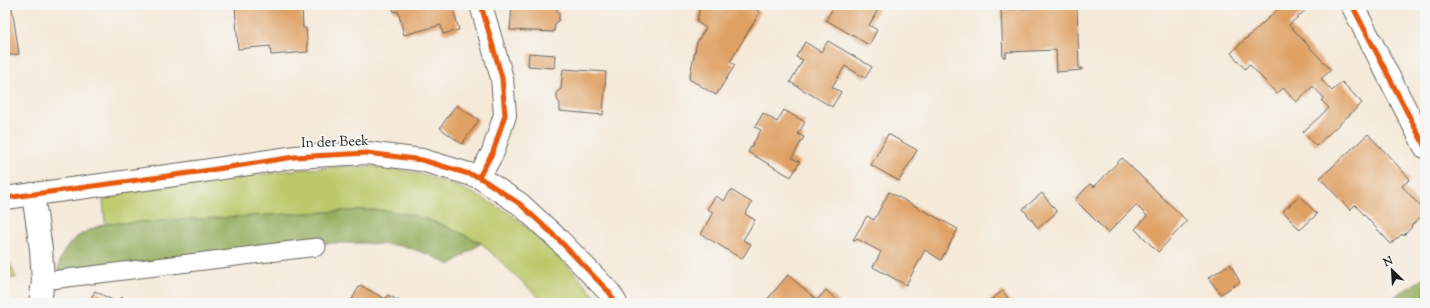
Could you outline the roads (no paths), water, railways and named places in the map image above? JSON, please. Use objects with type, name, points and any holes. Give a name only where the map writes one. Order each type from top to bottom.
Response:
[{"type":"street","points":[[479,177],[493,152],[505,115],[502,78],[481,5]]},
{"type":"street","points":[[1352,5],[1425,146]]},
{"type":"street","name":"In der Beek","points":[[5,198],[197,172],[294,157],[367,153],[422,160],[479,177],[520,204],[558,239],[609,292],[616,303]]},
{"type":"street","points":[[32,194],[41,249],[43,281],[40,303]]},
{"type":"lane","points":[[43,281],[317,247]]}]
